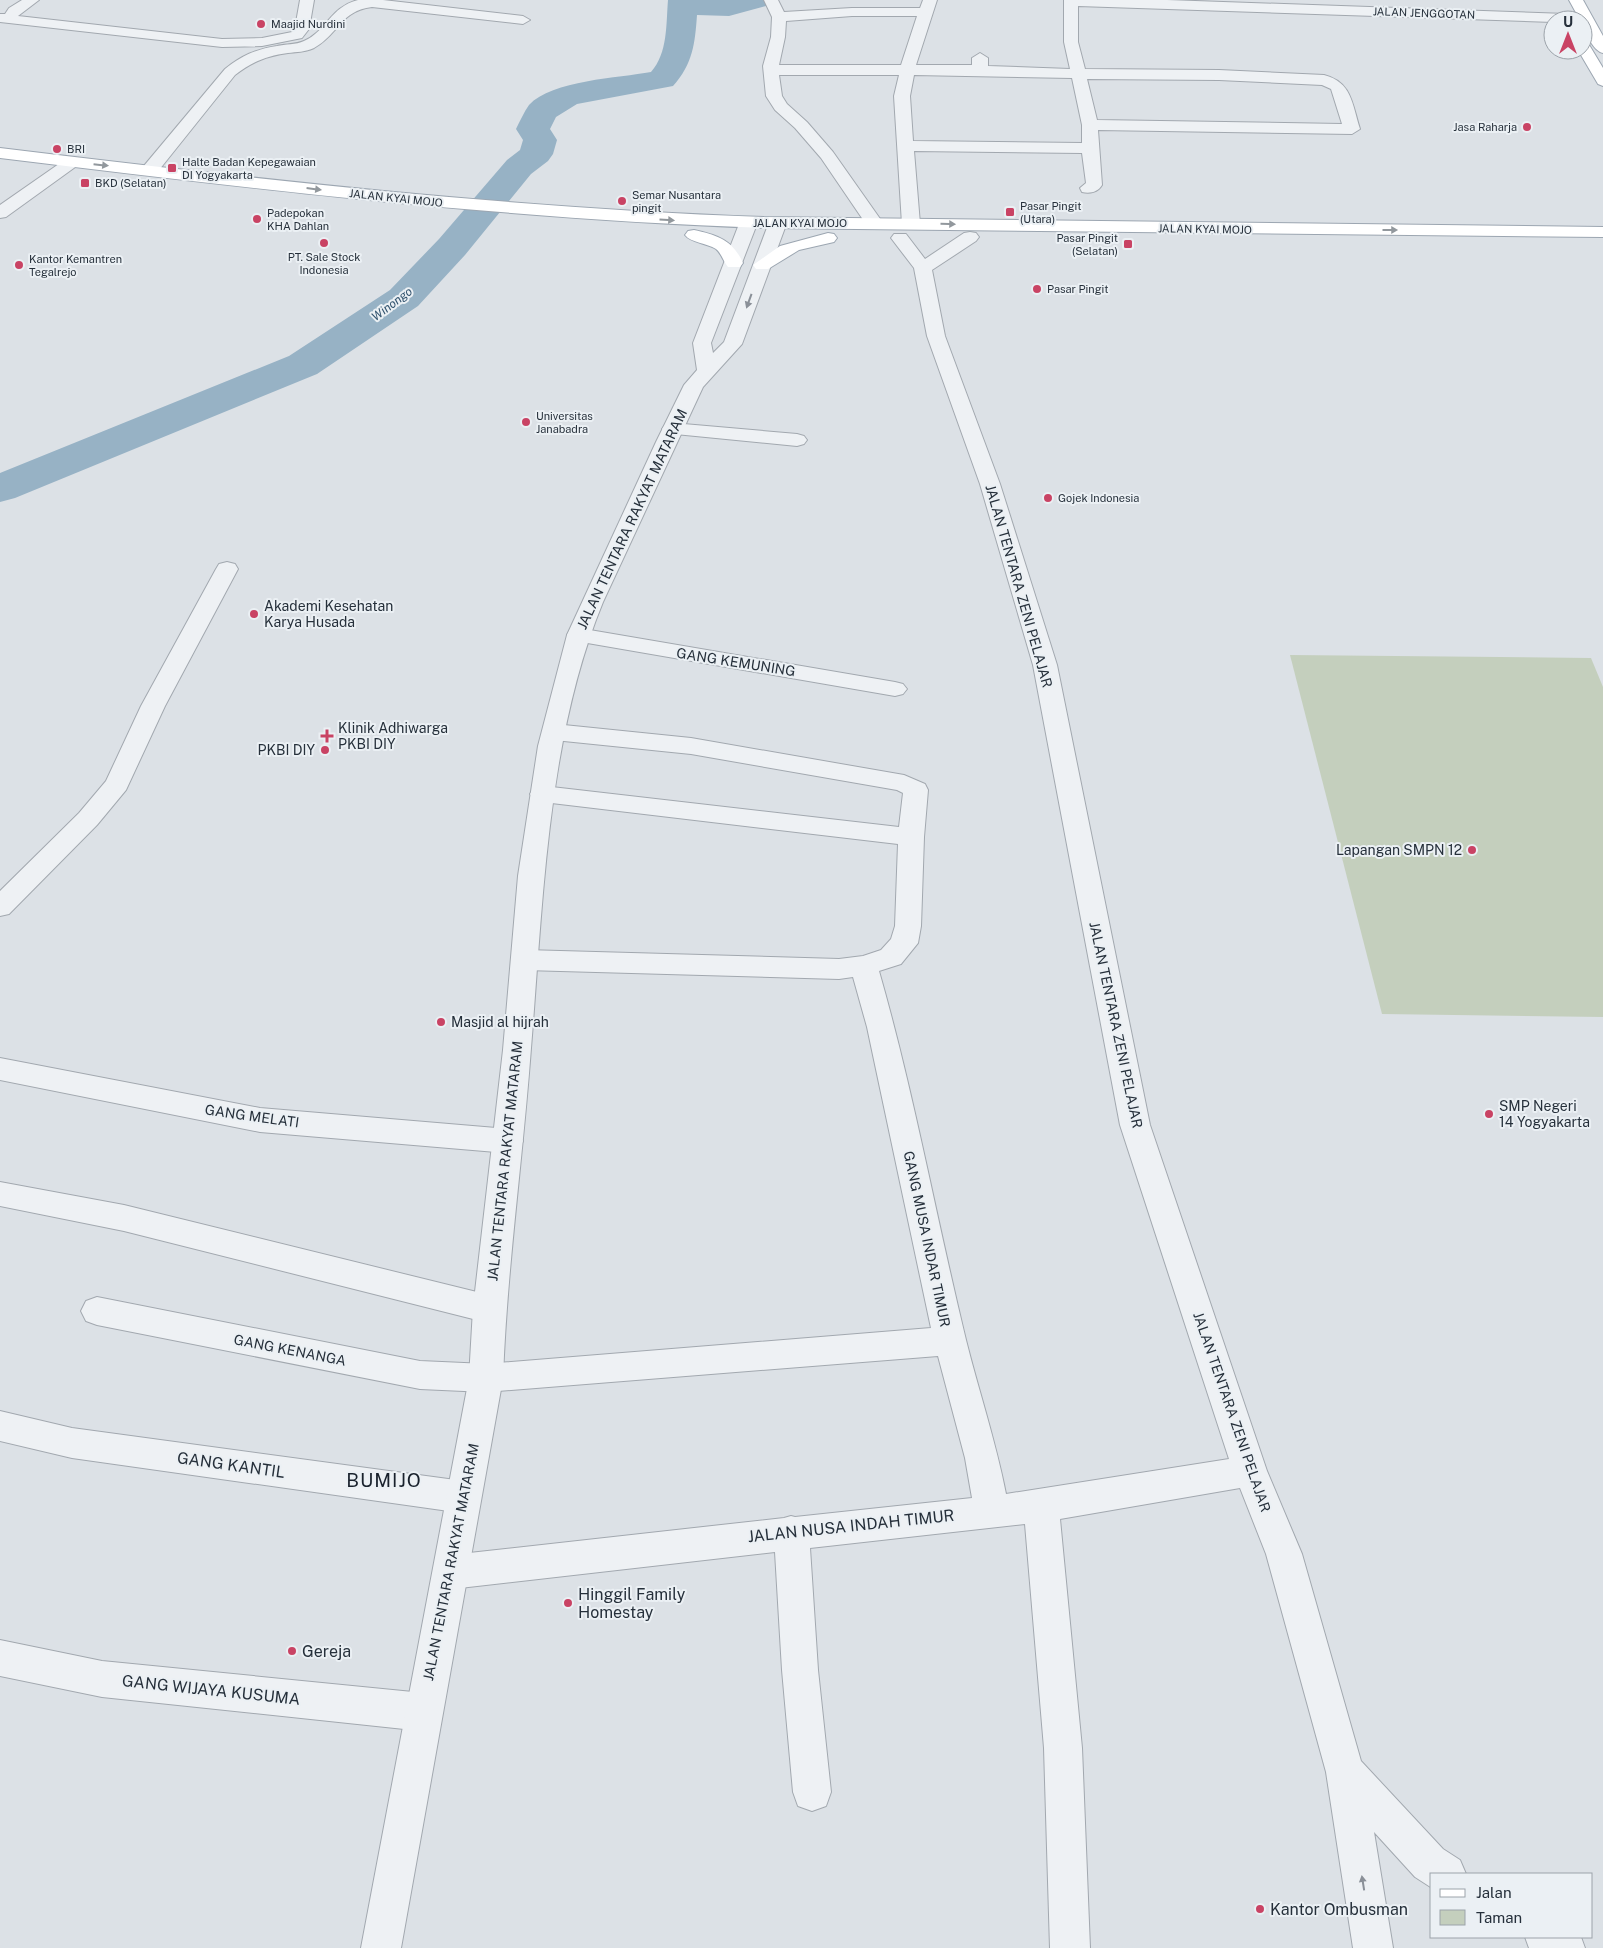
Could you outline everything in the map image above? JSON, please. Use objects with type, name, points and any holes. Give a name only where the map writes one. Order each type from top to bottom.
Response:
[{"type":"main road","points":[[1576,0],[1603,49]]},
{"type":"main road","points":[[1591,60],[1603,81]]},
{"type":"main road","name":"JALAN KYAI MOJO","points":[[0,153],[149,170],[422,207]]},
{"type":"main road","name":"JALAN KYAI MOJO","points":[[0,167],[56,174],[581,222],[694,235],[746,230]]},
{"type":"main road","name":"JALAN KYAI MOJO","points":[[581,222],[746,230],[828,238],[1313,236],[1603,232]]},
{"type":"main road","name":"JALAN KYAI MOJO","points":[[774,232],[874,223],[1603,244]]},
{"type":"main road","points":[[694,235],[720,243],[730,252],[734,263]]},
{"type":"main road","points":[[762,265],[782,250],[828,238]]},
{"type":"street","points":[[5,18],[32,0]]},
{"type":"street","points":[[5,18],[108,32],[222,43],[250,43],[297,35],[302,29],[307,0]]},
{"type":"street","points":[[771,0],[778,16],[778,37],[771,70],[777,101],[827,155],[874,223]]},
{"type":"street","points":[[1071,1],[1071,42],[1076,74],[1090,125],[1090,148],[1094,185],[1088,188]]},
{"type":"street","name":"JALAN JENGGOTAN","points":[[1071,1],[1543,14]]},
{"type":"street","points":[[149,170],[230,72],[246,58],[314,43],[349,6],[372,3],[523,20]]},
{"type":"street","points":[[778,16],[874,6],[929,6],[907,70],[902,96],[911,224]]},
{"type":"street","points":[[771,70],[907,70],[980,64],[1076,74],[1219,75],[1324,80],[1333,83],[1338,88],[1352,129],[1090,125]]},
{"type":"street","points":[[905,146],[1090,148]]},
{"type":"street","points":[[0,213],[72,162]]},
{"type":"street","points":[[707,370],[702,343],[746,230]]},
{"type":"street","name":"JALAN TENTARA RAKYAT MATARAM","points":[[382,1948],[423,1712],[451,1572],[463,1497],[486,1378],[489,1309],[526,960],[532,876],[543,794],[554,732],[578,635],[694,385],[733,344],[774,232]]},
{"type":"street","points":[[900,238],[923,268],[970,237]]},
{"type":"street","name":"JALAN TENTARA ZENI PELAJAR","points":[[923,268],[936,336],[969,431],[990,484],[1045,665],[1135,1125],[1250,1471],[1284,1554],[1345,1772],[1373,1948]]},
{"type":"street","points":[[672,429],[797,440]]},
{"type":"street","points":[[0,907],[88,819],[117,784],[153,706],[228,569]]},
{"type":"street","name":"GANG KEMUNING","points":[[578,635],[895,688]]},
{"type":"street","points":[[526,960],[839,969],[864,966],[891,957],[904,943],[908,926],[911,836],[916,790],[904,783],[691,746],[554,732]]},
{"type":"street","points":[[543,794],[858,832],[911,836]]},
{"type":"street","name":"GANG MUSA INDAR TIMUR","points":[[864,966],[881,1027],[950,1341],[982,1458],[992,1511]]},
{"type":"street","name":"GANG MELATI","points":[[0,1069],[260,1120],[508,1141]]},
{"type":"street","points":[[0,1194],[124,1218],[438,1298],[489,1309]]},
{"type":"street","name":"GANG KENANGA","points":[[96,1311],[420,1375],[486,1378],[950,1341]]},
{"type":"street","name":"GANG KANTIL","points":[[0,1426],[72,1443],[463,1497]]},
{"type":"street","name":"JALAN NUSA INDAH TIMUR","points":[[451,1572],[791,1532],[1040,1506],[1250,1471]]},
{"type":"street","points":[[1040,1506],[1056,1651],[1070,1948]]},
{"type":"street","points":[[791,1532],[800,1670],[812,1792]]},
{"type":"street","name":"GANG WIJAYA KUSUMA","points":[[0,1658],[102,1679],[423,1712]]},
{"type":"street","points":[[1345,1772],[1416,1849],[1429,1862],[1445,1873]]},
{"type":"street","points":[[1547,1938],[1565,1948]]},
{"type":"green space","name":"Lapangan SMPN 12","points":[[1290,655],[1591,658],[1603,687],[1603,1017],[1382,1014]]},
{"type":"waterway","name":"Winongo","points":[[0,489],[303,365],[404,298],[452,247],[519,167],[536,154],[540,140],[533,129],[542,111],[566,97],[602,88],[662,79],[671,69],[679,49],[683,0]]},
{"type":"waterway","points":[[684,6],[729,7],[755,0]]},
{"type":"place","name":"Maajid Nurdini","points":[[261,24]]},
{"type":"place","name":"Jasa Raharja","points":[[1527,127]]},
{"type":"place","name":"BRI","points":[[57,149]]},
{"type":"place","name":"Halte Badan Kepegawaian DI Yogyakarta","points":[[172,168]]},
{"type":"place","name":"BKD (Selatan)","points":[[85,183]]},
{"type":"place","name":"Semar Nusantara pingit","points":[[622,201]]},
{"type":"place","name":"Pasar Pingit (Utara)","points":[[1010,212]]},
{"type":"place","name":"Padepokan KHA Dahlan","points":[[257,219]]},
{"type":"place","name":"PT. Sale Stock Indonesia","points":[[324,243]]},
{"type":"place","name":"Pasar Pingit (Selatan)","points":[[1128,244]]},
{"type":"place","name":"Kantor Kemantren Tegalrejo","points":[[19,265]]},
{"type":"place","name":"Pasar Pingit","points":[[1037,289]]},
{"type":"place","name":"Universitas Janabadra","points":[[526,422]]},
{"type":"place","name":"Gojek Indonesia","points":[[1048,498]]},
{"type":"place","name":"Akademi Kesehatan Karya Husada","points":[[254,614]]},
{"type":"place","name":"Klinik Adhiwarga PKBI DIY","points":[[327,736]]},
{"type":"place","name":"PKBI DIY","points":[[325,750]]},
{"type":"place","name":"Lapangan SMPN 12","points":[[1472,850]]},
{"type":"place","name":"Masjid al hijrah","points":[[441,1022]]},
{"type":"place","name":"SMP Negeri 14 Yogyakarta","points":[[1489,1114]]},
{"type":"place","name":"Hinggil Family Homestay","points":[[568,1603]]},
{"type":"place","name":"Gereja","points":[[292,1651]]},
{"type":"place","name":"Kantor Ombusman","points":[[1260,1909]]},
{"type":"district","name":"BUMIJO","points":[[384,1480]]}]
